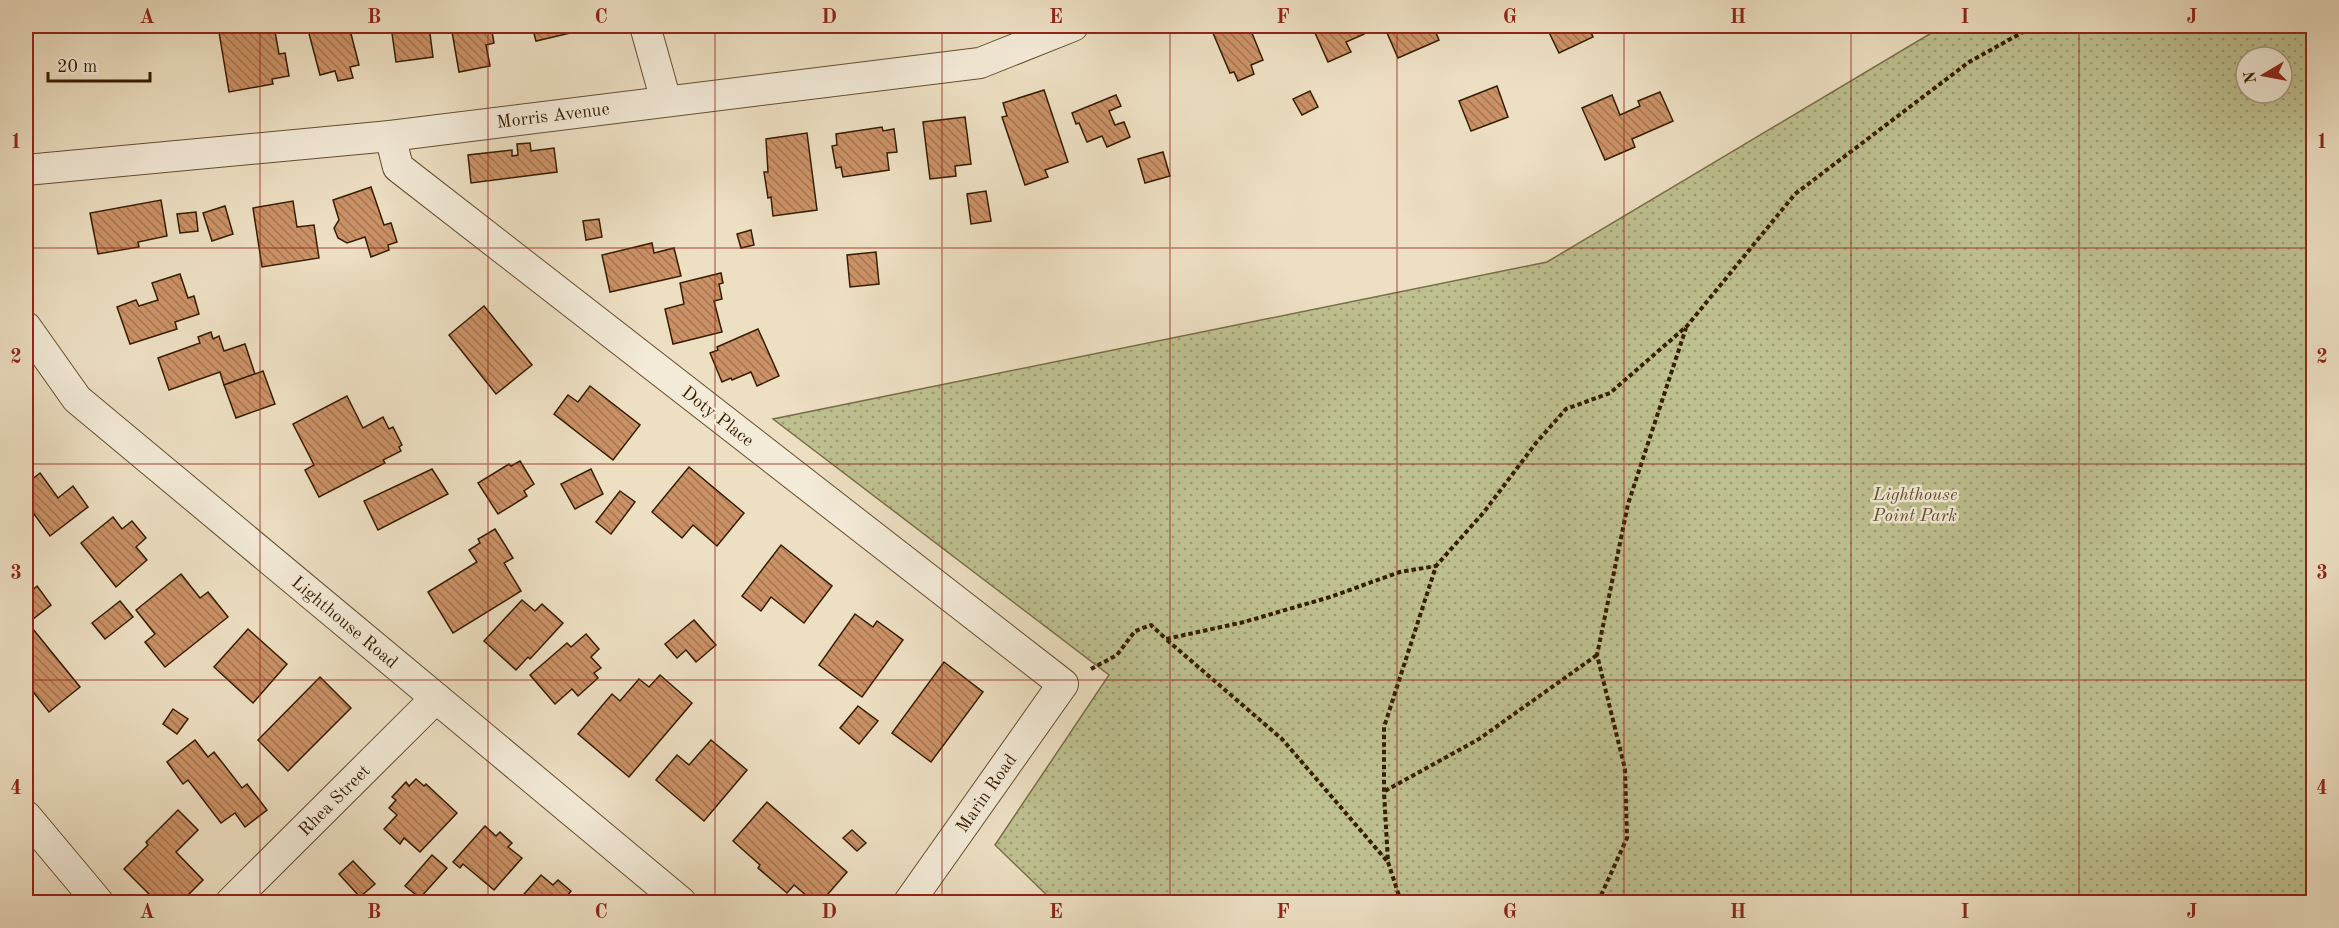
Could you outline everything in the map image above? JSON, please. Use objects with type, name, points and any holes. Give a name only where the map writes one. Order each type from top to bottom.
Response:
[{"type":"street","points":[[645,26],[666,101]]},
{"type":"street","name":"Morris Avenue","points":[[26,170],[390,136],[980,63],[1033,34],[1073,26]]},
{"type":"street","name":"Doty Place","points":[[390,136],[398,167],[1063,684]]},
{"type":"street","name":"Lighthouse Road","points":[[26,327],[77,399],[681,903]]},
{"type":"street","name":"Marin Road","points":[[909,903],[1063,684]]},
{"type":"street","name":"Rhea Street","points":[[231,903],[436,698]]},
{"type":"street","points":[[26,816],[99,903]]},
{"type":"path","points":[[1401,903],[1388,862],[1384,792],[1384,727],[1436,566],[1484,512],[1536,443],[1566,409],[1610,393],[1687,326],[1795,194],[1969,62],[2034,26]]},
{"type":"path","points":[[1597,902],[1627,838],[1625,769],[1597,655],[1628,504],[1687,326]]},
{"type":"path","points":[[1166,639],[1244,622],[1330,597],[1400,572],[1436,566]]},
{"type":"path","points":[[1063,684],[1117,655],[1135,632],[1151,625],[1282,739],[1388,862]]},
{"type":"path","points":[[1384,792],[1479,739],[1597,655]]},
{"type":"green space","name":"Lighthouse Point Park","points":[[1943,26],[2313,26],[2313,902],[1054,902],[995,845],[1109,675],[773,419],[1547,262]]},
{"type":"building","points":[[218,26],[274,26],[279,54],[285,53],[289,76],[272,79],[273,84],[229,92]]},
{"type":"building","points":[[307,26],[349,26],[359,65],[350,67],[353,78],[338,81],[335,71],[320,75]]},
{"type":"building","points":[[391,26],[429,26],[433,57],[396,62]]},
{"type":"building","points":[[451,26],[491,26],[494,43],[486,45],[490,66],[459,72]]},
{"type":"building","points":[[532,26],[578,26],[579,31],[536,41]]},
{"type":"building","points":[[713,26],[775,26],[713,32]]},
{"type":"building","points":[[1210,26],[1249,26],[1263,60],[1251,65],[1254,74],[1238,81],[1234,72],[1230,73]]},
{"type":"building","points":[[1312,26],[1361,26],[1364,34],[1346,42],[1351,52],[1328,62]]},
{"type":"building","points":[[1384,26],[1433,26],[1439,40],[1398,58]]},
{"type":"building","points":[[1546,26],[1588,26],[1593,37],[1559,53]]},
{"type":"building","points":[[1497,86],[1508,117],[1471,131],[1459,101]]},
{"type":"building","points":[[1044,90],[1068,162],[1045,170],[1048,177],[1025,185],[1002,117],[1007,116],[1003,103]]},
{"type":"building","points":[[1310,91],[1318,107],[1302,115],[1293,99]]},
{"type":"building","points":[[1660,92],[1673,121],[1632,139],[1635,147],[1605,160],[1582,108],[1612,95],[1620,115],[1640,106],[1638,101]]},
{"type":"building","points":[[1116,95],[1121,106],[1109,111],[1115,125],[1124,122],[1130,137],[1107,147],[1102,136],[1087,142],[1072,113]]},
{"type":"building","points":[[965,117],[971,164],[955,166],[956,176],[930,179],[923,122]]},
{"type":"building","points":[[882,127],[883,131],[894,129],[897,152],[887,153],[889,170],[843,177],[841,167],[836,168],[832,146],[837,145],[836,134]]},
{"type":"building","points":[[807,133],[817,210],[773,216],[771,197],[768,198],[764,172],[768,172],[766,139]]},
{"type":"building","points":[[530,143],[531,151],[554,148],[557,172],[471,183],[468,155],[512,150],[512,156],[518,155],[517,144]]},
{"type":"building","points":[[1163,152],[1170,176],[1145,183],[1138,159]]},
{"type":"building","points":[[371,187],[384,225],[391,223],[397,242],[388,245],[389,250],[371,257],[365,237],[347,243],[338,238],[334,228],[339,220],[333,200]]},
{"type":"building","points":[[986,191],[991,221],[971,224],[967,194]]},
{"type":"building","points":[[161,200],[167,236],[138,242],[139,247],[98,254],[90,213]]},
{"type":"building","points":[[293,201],[297,227],[314,225],[319,258],[262,267],[253,208]]},
{"type":"building","points":[[225,206],[233,234],[212,241],[203,213]]},
{"type":"building","points":[[196,212],[198,231],[180,233],[177,214]]},
{"type":"building","points":[[599,219],[602,237],[586,240],[583,221]]},
{"type":"building","points":[[751,230],[754,245],[741,248],[737,234]]},
{"type":"building","points":[[652,243],[654,253],[674,248],[681,276],[610,292],[602,255]]},
{"type":"building","points":[[876,252],[879,284],[850,287],[847,255]]},
{"type":"building","points":[[721,273],[723,283],[719,284],[722,299],[714,301],[722,332],[673,344],[665,309],[684,304],[680,283]]},
{"type":"building","points":[[180,274],[188,298],[194,296],[199,314],[175,322],[177,329],[130,344],[117,307],[136,300],[139,306],[158,300],[152,283]]},
{"type":"building","points":[[484,306],[532,365],[496,394],[449,335]]},
{"type":"building","points":[[758,329],[779,376],[757,386],[751,372],[722,382],[710,353],[718,350],[717,347]]},
{"type":"building","points":[[211,332],[213,339],[219,336],[224,351],[245,344],[255,374],[224,385],[220,372],[169,390],[158,358],[200,343],[198,337]]},
{"type":"building","points":[[263,371],[275,404],[236,418],[224,385]]},
{"type":"building","points":[[590,386],[640,425],[613,460],[554,414],[568,395],[578,402]]},
{"type":"building","points":[[347,396],[363,428],[383,417],[389,429],[393,427],[402,445],[399,447],[401,451],[383,460],[385,463],[319,497],[305,470],[314,465],[293,424]]},
{"type":"building","points":[[520,461],[534,484],[524,491],[527,496],[498,514],[478,483],[509,464],[511,466]]},
{"type":"building","points":[[689,467],[744,513],[717,546],[693,525],[682,538],[652,512]]},
{"type":"building","points":[[432,469],[448,494],[378,530],[364,501]]},
{"type":"building","points":[[591,469],[603,494],[575,509],[561,484]]},
{"type":"building","points":[[40,473],[58,498],[73,486],[88,507],[50,536],[26,503],[26,484]]},
{"type":"building","points":[[620,491],[635,502],[611,534],[596,522]]},
{"type":"building","points":[[113,517],[122,529],[132,521],[146,538],[136,547],[147,560],[116,587],[81,543]]},
{"type":"building","points":[[495,529],[513,558],[504,563],[521,591],[453,633],[428,592],[477,562],[469,550],[480,543],[478,539]]},
{"type":"building","points":[[781,545],[832,586],[804,623],[771,597],[761,611],[742,596]]},
{"type":"building","points":[[181,574],[200,598],[208,592],[228,617],[165,667],[145,642],[155,634],[136,610]]},
{"type":"building","points":[[37,586],[51,605],[28,623],[80,687],[49,712],[27,684],[26,686],[26,596]]},
{"type":"building","points":[[522,600],[535,611],[542,604],[563,623],[530,659],[528,657],[516,670],[484,641]]},
{"type":"building","points":[[120,601],[133,617],[105,639],[92,623]]},
{"type":"building","points":[[855,614],[873,627],[877,621],[903,640],[862,697],[819,665]]},
{"type":"building","points":[[694,620],[716,645],[696,662],[686,650],[677,658],[665,644]]},
{"type":"building","points":[[248,629],[287,664],[253,703],[214,667]]},
{"type":"building","points":[[586,634],[599,649],[591,657],[601,668],[594,673],[598,678],[578,696],[572,689],[555,704],[530,675],[567,643],[571,647]]},
{"type":"building","points":[[944,662],[983,692],[931,762],[892,733]]},
{"type":"building","points":[[660,675],[692,703],[629,777],[578,734],[612,694],[620,701],[639,679],[649,687]]},
{"type":"building","points":[[320,677],[351,708],[288,771],[258,740]]},
{"type":"building","points":[[858,706],[878,721],[859,744],[840,728]]},
{"type":"building","points":[[173,709],[188,719],[177,734],[163,724]]},
{"type":"building","points":[[195,740],[208,757],[214,752],[242,788],[247,784],[267,810],[245,827],[235,813],[221,823],[188,780],[183,784],[167,762]]},
{"type":"building","points":[[711,740],[747,770],[704,821],[656,780],[677,755],[689,765]]},
{"type":"building","points":[[416,779],[424,786],[426,784],[457,813],[420,852],[404,838],[400,844],[384,829],[397,815],[389,808],[396,800],[392,797],[406,782],[409,786]]},
{"type":"building","points":[[767,802],[847,872],[821,902],[814,902],[794,885],[787,893],[758,868],[760,865],[733,841]]},
{"type":"building","points":[[178,810],[198,830],[176,852],[203,880],[181,902],[157,902],[124,869],[148,845],[146,842]]},
{"type":"building","points":[[485,826],[496,836],[500,832],[512,843],[508,847],[522,858],[494,890],[463,864],[460,868],[453,862]]},
{"type":"building","points":[[852,830],[866,843],[857,851],[843,838]]},
{"type":"building","points":[[432,855],[447,868],[420,898],[405,886]]},
{"type":"building","points":[[353,861],[375,884],[360,897],[339,874]]},
{"type":"building","points":[[541,875],[553,885],[558,880],[571,891],[566,897],[573,902],[517,902]]}]
